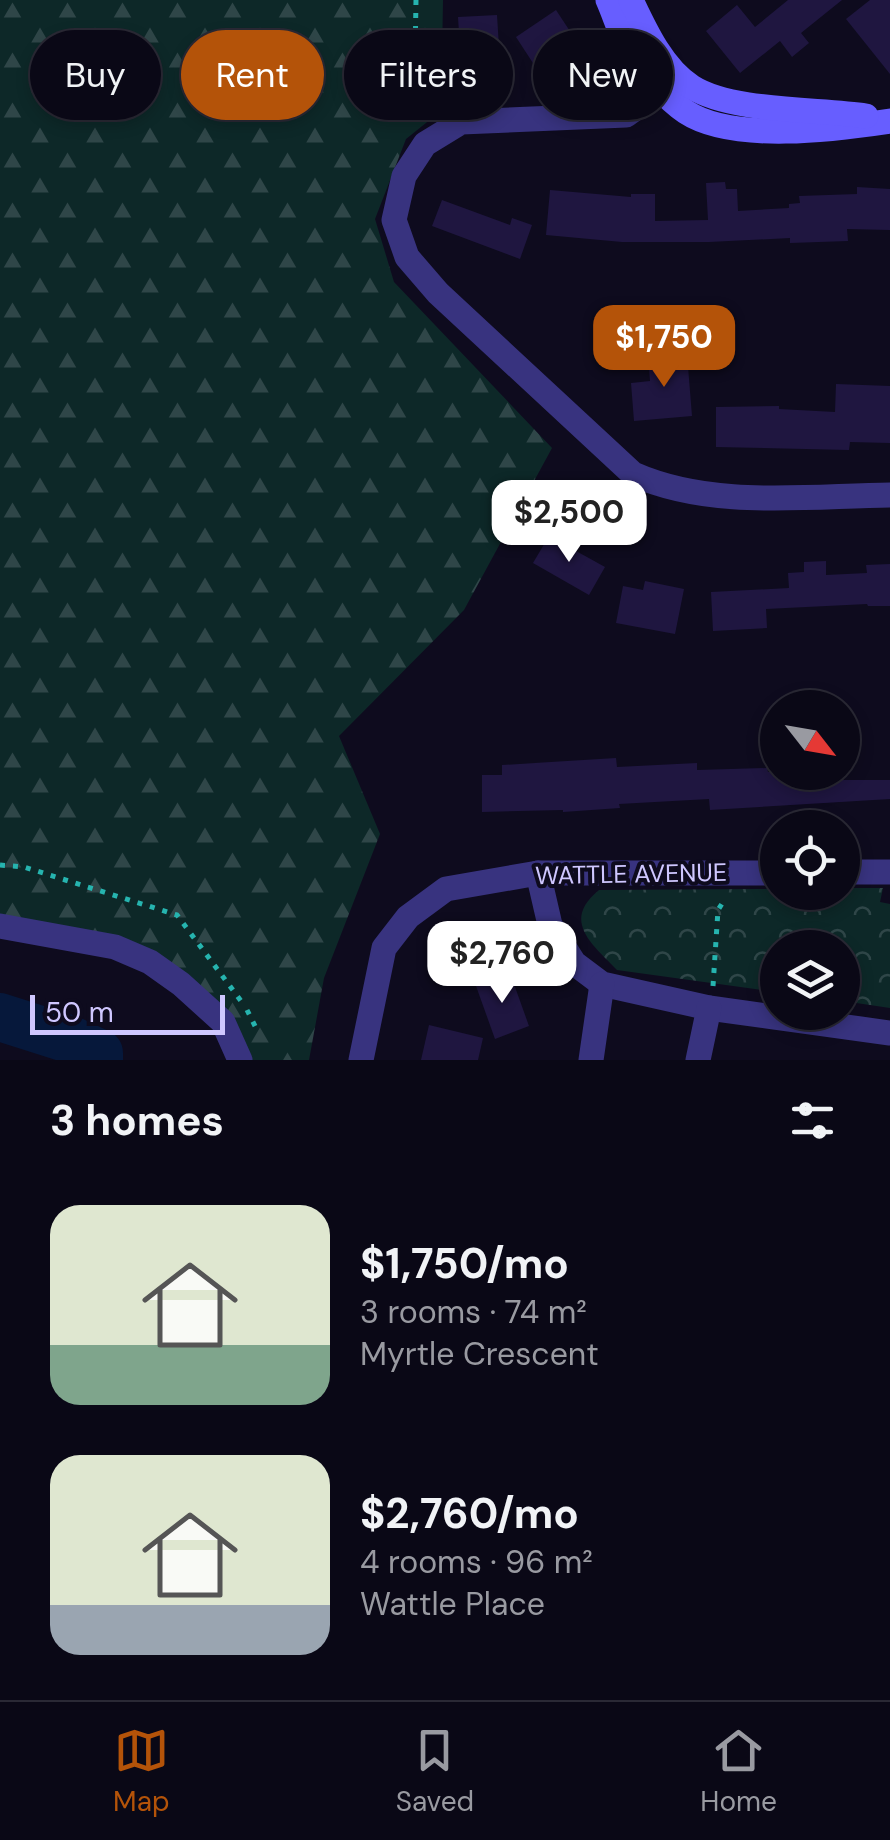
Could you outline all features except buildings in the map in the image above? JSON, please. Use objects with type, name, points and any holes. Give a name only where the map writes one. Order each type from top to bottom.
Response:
[{"type":"main road","points":[[608,0],[621,30]]},
{"type":"main road","points":[[631,0],[647,34],[690,86],[712,96],[890,120]]},
{"type":"main road","points":[[673,99],[687,112],[711,122],[757,130],[823,132],[890,120]]},
{"type":"street","points":[[533,119],[461,122],[425,144],[404,176],[394,220],[407,257],[438,294],[633,474],[660,486],[698,495],[890,495]]},
{"type":"street","name":"WATTLE AVENUE","points":[[361,1060],[384,948],[408,917],[446,888],[538,874],[760,872]]},
{"type":"street","points":[[860,872],[890,872]]},
{"type":"street","points":[[538,874],[550,925],[574,963],[602,984],[709,1008],[890,1033]]},
{"type":"street","points":[[0,926],[115,947],[150,962],[224,1022],[240,1060]]},
{"type":"street","points":[[591,1060],[602,984]]},
{"type":"street","points":[[698,1060],[709,1008]]},
{"type":"path","points":[[416,0],[415,58],[461,122]]},
{"type":"path","points":[[716,928],[716,970]]},
{"type":"green space","points":[[0,0],[443,0],[442,30],[344,30],[344,120],[430,120],[406,139],[375,219],[394,282],[552,448],[464,610],[339,736],[380,834],[324,978],[309,1060],[240,1060],[223,1022],[150,962],[0,926]]},
{"type":"green space","points":[[860,888],[883,888],[880,902],[890,904],[890,1008],[860,1004],[860,930],[760,930],[760,990],[617,970],[590,941],[581,922],[588,901],[599,890],[760,889],[760,910],[860,910]]},
{"type":"waterway","points":[[0,1017],[69,1039],[99,1053],[99,1060]]}]
